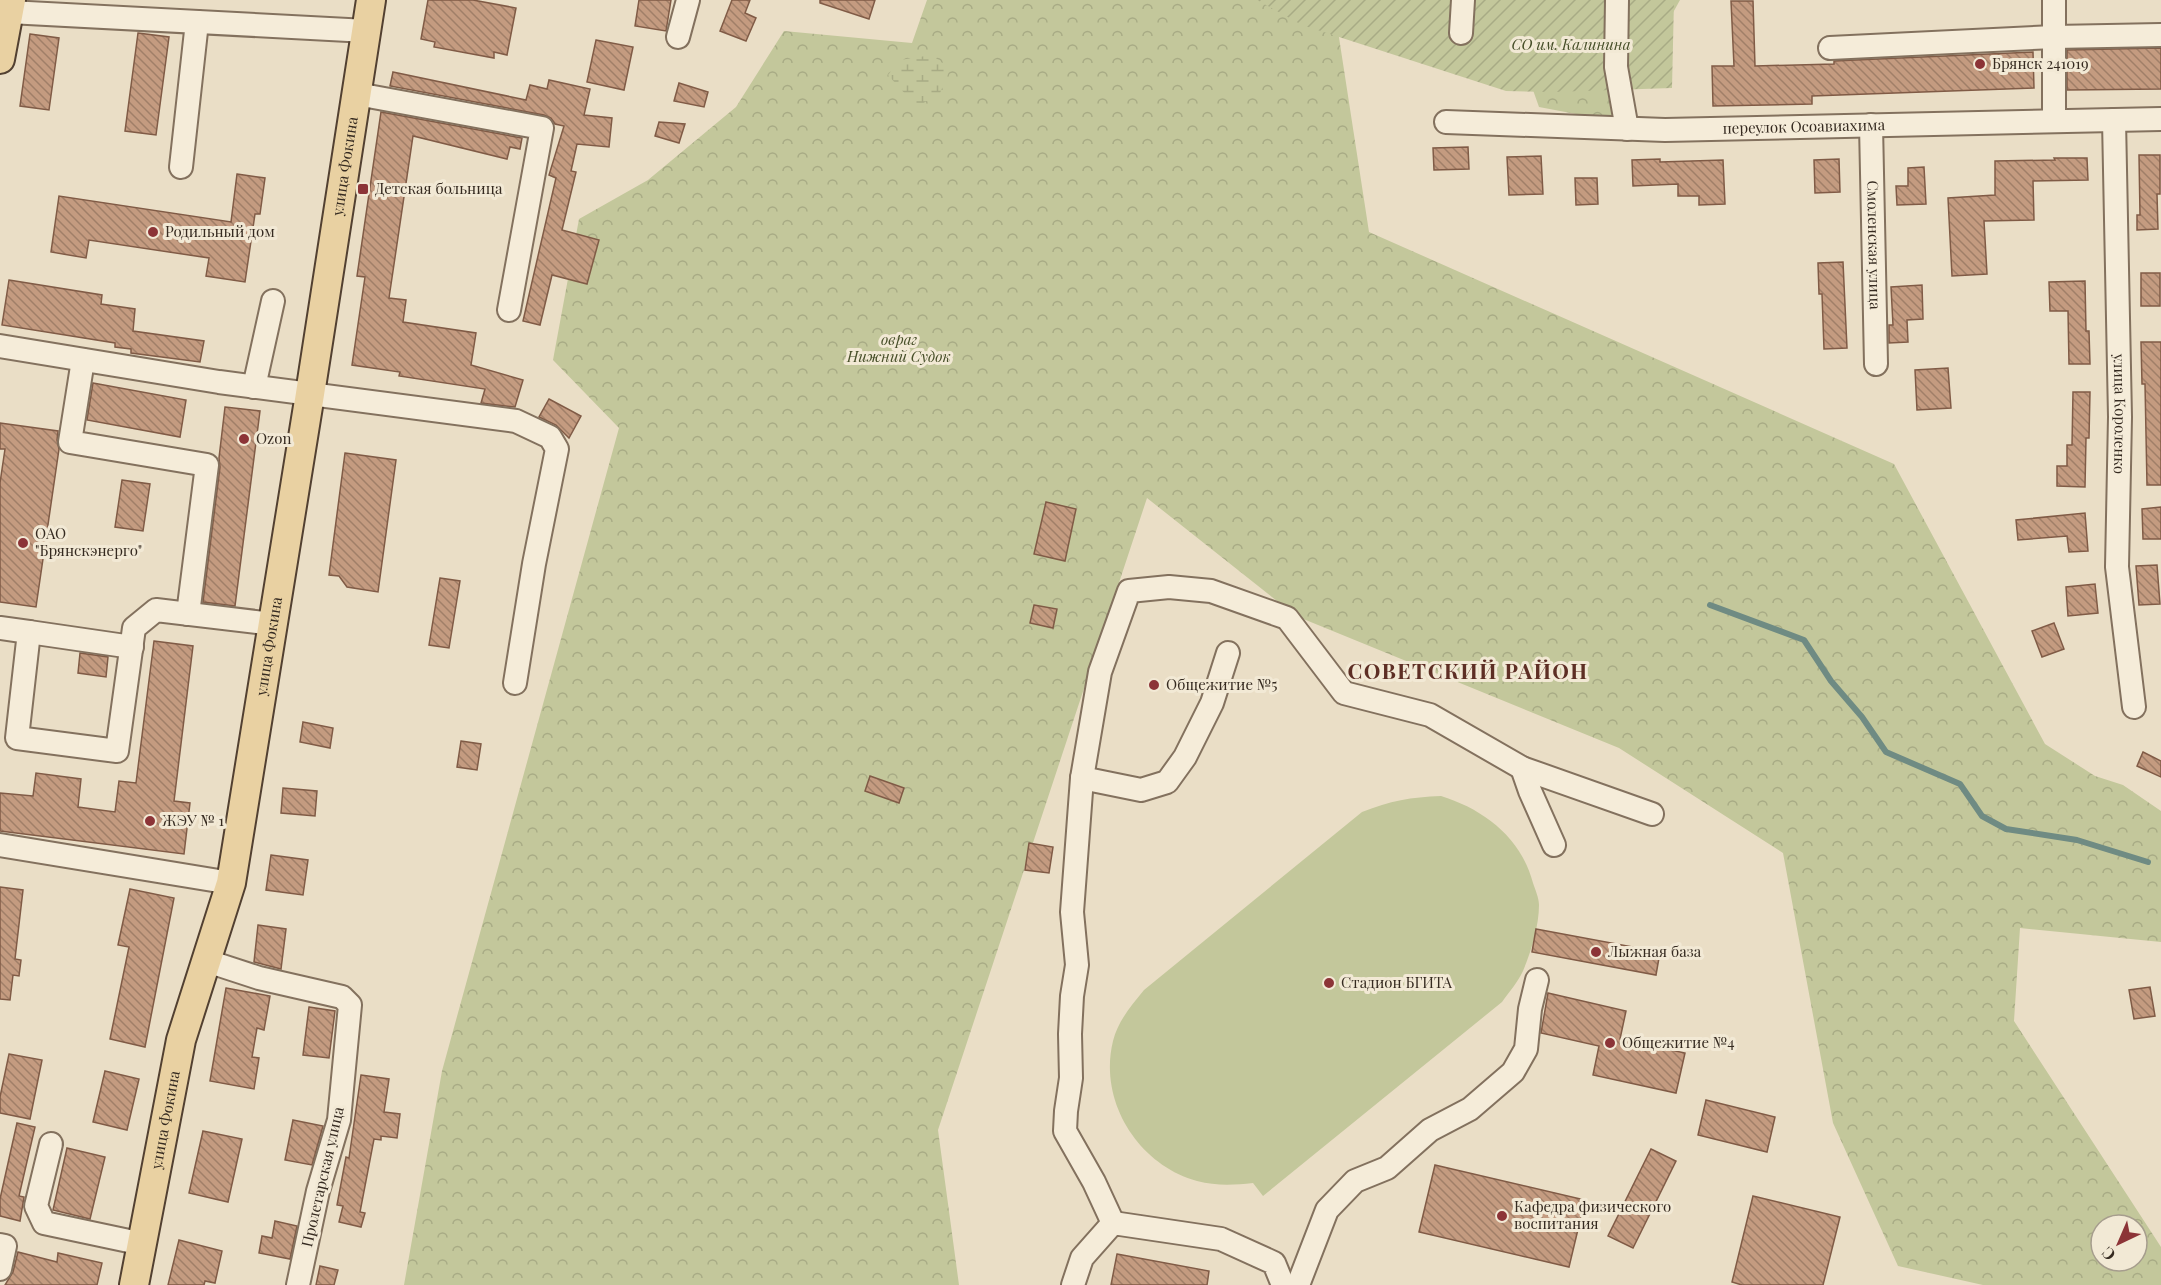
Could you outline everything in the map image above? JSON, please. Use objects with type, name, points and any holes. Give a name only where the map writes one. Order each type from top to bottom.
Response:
[{"type":"main road","name":"улица Фокина","points":[[134,1285],[181,1040],[231,883],[371,0]]},
{"type":"main road","points":[[0,59],[10,6]]},
{"type":"street","points":[[678,37],[688,0]]},
{"type":"street","points":[[1461,33],[1462,0]]},
{"type":"street","points":[[1617,0],[1616,67],[1627,129]]},
{"type":"street","points":[[2054,0],[2054,122]]},
{"type":"street","points":[[10,6],[197,22],[366,31]]},
{"type":"street","points":[[181,167],[197,22]]},
{"type":"street","points":[[1830,48],[2054,37],[2161,35]]},
{"type":"street","points":[[357,94],[542,128],[509,310]]},
{"type":"street","name":"переулок Осоавиахима","points":[[1446,122],[1665,130],[2161,119]]},
{"type":"street","name":"улица Короленко","points":[[2114,120],[2120,417],[2116,567],[2134,707]]},
{"type":"street","name":"Смоленская улица","points":[[1871,125],[1876,364]]},
{"type":"street","points":[[254,387],[273,301]]},
{"type":"street","points":[[0,346],[254,387],[516,421],[550,437],[557,449],[534,564],[515,683]]},
{"type":"street","points":[[83,360],[70,442],[207,465],[188,614]]},
{"type":"street","points":[[1113,1222],[1094,1182],[1065,1131],[1071,1078],[1072,996],[1077,965],[1072,912],[1082,778],[1100,672],[1129,591],[1169,588],[1211,591],[1287,618],[1344,693],[1430,715],[1522,768],[1652,814]]},
{"type":"street","points":[[29,632],[17,738],[117,751],[134,628],[156,610],[273,624]]},
{"type":"street","points":[[0,628],[132,646]]},
{"type":"street","points":[[1082,778],[1141,790],[1167,782],[1185,757],[1212,703],[1228,653]]},
{"type":"street","points":[[1522,768],[1554,845]]},
{"type":"street","points":[[0,845],[231,883]]},
{"type":"street","name":"Пролетарская улица","points":[[207,961],[259,978],[342,997],[351,1005],[339,1120],[318,1191],[298,1285]]},
{"type":"street","points":[[1298,1285],[1327,1210],[1355,1181],[1387,1168],[1430,1130],[1470,1108],[1513,1072],[1526,1049],[1530,1009],[1538,980]]},
{"type":"street","points":[[51,1143],[36,1206],[44,1223],[143,1244]]},
{"type":"street","points":[[1073,1285],[1082,1258],[1113,1222]]},
{"type":"street","points":[[1113,1222],[1221,1239],[1274,1263],[1283,1285]]},
{"type":"street","points":[[0,1245],[5,1246],[0,1269]]},
{"type":"green space","name":"овраг Нижний Судок","points":[[927,0],[1680,0],[1613,121],[1539,107],[1523,62],[1338,31],[1369,232],[1894,464],[2045,744],[2095,776],[2123,785],[2161,811],[2161,942],[2020,928],[2014,1021],[2139,1213],[2089,1213],[2089,1273],[2149,1273],[2149,1229],[2161,1247],[2161,1285],[1983,1285],[1898,1266],[1833,1123],[1783,853],[1619,748],[1296,616],[1147,498],[938,1130],[959,1285],[404,1285],[442,1071],[619,428],[553,360],[579,219],[648,180],[736,107],[784,31],[912,43]]},
{"type":"green space","name":"СО им. Калинина","points":[[1257,0],[1674,0],[1672,88],[1553,92],[1506,91],[1302,25]]},
{"type":"green space","points":[[932,55],[950,69],[940,93],[917,107],[888,75],[900,60]]},
{"type":"green space","points":[[1441,796],[1485,817],[1510,839],[1527,867],[1538,897],[1538,922],[1529,956],[1521,975],[1502,1002],[1263,1196],[1253,1183],[1225,1185],[1197,1181],[1176,1173],[1157,1161],[1141,1146],[1128,1128],[1118,1108],[1112,1086],[1110,1064],[1113,1041],[1122,1020],[1134,1002],[1144,990],[1362,812],[1401,800]]},
{"type":"building","points":[[428,0],[473,0],[516,8],[507,55],[494,52],[494,58],[434,47],[435,42],[421,39]]},
{"type":"building","points":[[639,0],[671,0],[666,31],[635,26]]},
{"type":"building","points":[[732,0],[750,0],[745,13],[756,18],[746,41],[720,31]]},
{"type":"building","points":[[820,0],[875,0],[869,19],[820,3]]},
{"type":"building","points":[[1731,1],[1753,1],[1755,66],[1834,64],[1834,61],[2033,52],[2034,88],[1812,96],[1812,104],[1713,106],[1712,66],[1734,66]]},
{"type":"building","points":[[138,33],[169,37],[156,135],[125,131]]},
{"type":"building","points":[[30,34],[59,38],[49,110],[20,106]]},
{"type":"building","points":[[596,40],[633,47],[624,90],[587,82]]},
{"type":"building","points":[[2161,48],[2161,89],[2067,90],[2067,50]]},
{"type":"building","points":[[393,72],[526,100],[530,85],[547,89],[549,80],[590,89],[584,115],[612,118],[609,147],[577,144],[571,171],[576,172],[562,230],[599,240],[587,284],[552,275],[540,325],[523,321],[556,178],[549,175],[564,126],[555,124],[551,118],[544,115],[390,86]]},
{"type":"building","points":[[679,83],[708,92],[704,107],[674,101]]},
{"type":"building","points":[[381,112],[522,138],[520,149],[510,147],[507,159],[413,136],[389,298],[406,300],[403,322],[476,333],[471,365],[523,380],[515,407],[481,403],[485,389],[399,376],[400,372],[352,365],[365,277],[357,276]]},
{"type":"building","points":[[659,122],[685,124],[679,143],[655,136]]},
{"type":"building","points":[[1468,147],[1469,169],[1434,170],[1433,148]]},
{"type":"building","points":[[2139,155],[2160,155],[2160,194],[2157,194],[2158,229],[2137,230],[2137,215],[2140,215]]},
{"type":"building","points":[[1541,156],[1543,194],[1509,195],[1507,157]]},
{"type":"building","points":[[2054,158],[2087,158],[2088,180],[2033,181],[2034,220],[1984,221],[1987,274],[1952,276],[1948,198],[1995,195],[1995,161],[2055,160]]},
{"type":"building","points":[[1660,159],[1660,162],[1723,160],[1725,204],[1699,205],[1699,196],[1678,196],[1678,184],[1633,186],[1632,160]]},
{"type":"building","points":[[1839,159],[1840,192],[1815,193],[1814,160]]},
{"type":"building","points":[[1924,167],[1926,204],[1897,205],[1896,186],[1908,186],[1908,168]]},
{"type":"building","name":"Родильный дом","points":[[237,174],[265,178],[260,214],[255,214],[245,282],[206,276],[209,258],[89,240],[86,258],[51,252],[59,196],[231,222]]},
{"type":"building","points":[[1575,178],[1597,178],[1598,204],[1576,205]]},
{"type":"building","points":[[1843,262],[1847,348],[1824,349],[1822,294],[1819,294],[1818,263]]},
{"type":"building","points":[[2141,273],[2160,273],[2160,306],[2141,306]]},
{"type":"building","points":[[9,280],[102,295],[101,304],[135,309],[133,331],[204,341],[200,362],[131,353],[131,349],[115,347],[115,343],[2,325]]},
{"type":"building","points":[[2085,281],[2086,331],[2089,331],[2090,364],[2069,364],[2068,311],[2050,311],[2049,282]]},
{"type":"building","points":[[1922,285],[1923,319],[1907,320],[1908,342],[1889,343],[1889,325],[1893,325],[1891,287]]},
{"type":"building","points":[[2141,342],[2161,342],[2161,485],[2147,485],[2145,384],[2142,384]]},
{"type":"building","points":[[1948,368],[1951,408],[1917,410],[1915,370]]},
{"type":"building","points":[[93,383],[186,400],[180,437],[87,420]]},
{"type":"building","points":[[2073,392],[2090,392],[2085,487],[2057,486],[2057,466],[2067,466],[2067,445],[2072,445]]},
{"type":"building","points":[[549,399],[581,416],[569,438],[556,425],[539,417]]},
{"type":"building","points":[[225,407],[260,411],[235,606],[203,602]]},
{"type":"building","name":"ОАО \"Брянскэнерго\"","points":[[0,423],[58,431],[59,449],[36,607],[0,602],[0,483],[5,449],[0,449]]},
{"type":"building","points":[[345,453],[396,460],[378,592],[347,587],[339,576],[329,575]]},
{"type":"building","points":[[122,480],[150,484],[143,531],[115,527]]},
{"type":"building","points":[[1046,502],[1076,509],[1065,561],[1034,554]]},
{"type":"building","points":[[2161,507],[2161,539],[2143,539],[2142,509]]},
{"type":"building","points":[[2085,513],[2088,551],[2069,552],[2067,536],[2018,540],[2016,520]]},
{"type":"building","points":[[2157,565],[2160,604],[2139,605],[2136,566]]},
{"type":"building","points":[[440,578],[460,581],[449,648],[429,645]]},
{"type":"building","points":[[2095,584],[2098,613],[2068,616],[2066,587]]},
{"type":"building","points":[[1034,605],[1057,609],[1053,628],[1030,623]]},
{"type":"building","points":[[2054,623],[2064,649],[2042,657],[2032,631]]},
{"type":"building","points":[[154,641],[193,646],[174,801],[190,803],[184,854],[0,831],[0,793],[33,796],[36,773],[81,779],[78,807],[115,812],[119,781],[136,783]]},
{"type":"building","points":[[80,653],[108,657],[106,677],[78,673]]},
{"type":"building","points":[[303,722],[333,728],[330,748],[300,742]]},
{"type":"building","points":[[461,741],[481,744],[477,770],[457,767]]},
{"type":"building","points":[[2143,752],[2161,761],[2161,777],[2137,766]]},
{"type":"building","points":[[870,776],[904,788],[899,803],[865,791]]},
{"type":"building","points":[[283,788],[317,791],[315,816],[281,813]]},
{"type":"building","points":[[1029,843],[1053,847],[1049,873],[1025,870]]},
{"type":"building","points":[[271,855],[308,860],[303,895],[266,890]]},
{"type":"building","points":[[0,887],[23,890],[15,959],[21,960],[19,976],[13,975],[10,1000],[0,999]]},
{"type":"building","points":[[130,889],[174,898],[145,1047],[110,1039],[129,947],[118,945]]},
{"type":"building","points":[[258,925],[286,929],[281,969],[254,962]]},
{"type":"building","name":"Лыжная база","points":[[1536,929],[1660,952],[1656,975],[1532,952]]},
{"type":"building","points":[[2150,987],[2155,1016],[2134,1019],[2129,990]]},
{"type":"building","points":[[226,988],[270,996],[264,1030],[257,1028],[252,1057],[259,1058],[254,1089],[210,1081]]},
{"type":"building","name":"Общежитие №4","points":[[1548,993],[1626,1011],[1620,1039],[1685,1053],[1676,1093],[1593,1075],[1599,1046],[1541,1033]]},
{"type":"building","points":[[309,1007],[335,1011],[329,1058],[303,1055]]},
{"type":"building","points":[[9,1054],[42,1060],[30,1119],[0,1113],[0,1097]]},
{"type":"building","points":[[105,1071],[139,1079],[127,1130],[93,1122]]},
{"type":"building","points":[[361,1075],[389,1079],[384,1112],[400,1114],[397,1138],[381,1136],[381,1140],[374,1139],[360,1212],[365,1213],[361,1227],[339,1222],[343,1206],[337,1205],[346,1157],[349,1158]]},
{"type":"building","points":[[1706,1100],[1775,1117],[1767,1152],[1698,1135]]},
{"type":"building","points":[[293,1120],[323,1126],[312,1165],[285,1160]]},
{"type":"building","points":[[17,1123],[35,1127],[19,1196],[24,1197],[20,1221],[0,1216],[0,1199]]},
{"type":"building","points":[[203,1131],[242,1139],[228,1202],[189,1193]]},
{"type":"building","points":[[67,1148],[105,1157],[90,1219],[53,1210]]},
{"type":"building","points":[[1651,1149],[1676,1161],[1633,1248],[1608,1236]]},
{"type":"building","name":"Кафедра физического воспитания","points":[[1435,1165],[1585,1200],[1569,1267],[1419,1232]]},
{"type":"building","points":[[1753,1196],[1840,1217],[1823,1285],[1742,1285],[1732,1282]]},
{"type":"building","points":[[275,1221],[297,1226],[290,1259],[259,1253],[262,1236],[272,1238]]},
{"type":"building","points":[[179,1240],[222,1251],[215,1283],[205,1281],[204,1285],[168,1285]]},
{"type":"building","points":[[18,1252],[57,1262],[58,1253],[102,1263],[97,1285],[5,1285],[13,1272]]},
{"type":"building","points":[[1117,1254],[1209,1271],[1207,1285],[1111,1285]]},
{"type":"building","points":[[320,1266],[338,1270],[334,1285],[316,1285]]},
{"type":"waterway","points":[[1710,605],[1804,640],[1831,681],[1862,717],[1886,752],[1960,784],[1982,816],[2006,829],[2077,840],[2148,862]]},
{"type":"place","name":"Брянск 241019","points":[[1980,64]]},
{"type":"place","name":"Детская больница","points":[[363,189]]},
{"type":"place","name":"Родильный дом","points":[[153,232]]},
{"type":"place","name":"Ozon","points":[[244,439]]},
{"type":"place","name":"ОАО \"Брянскэнерго\"","points":[[23,543]]},
{"type":"place","name":"Общежитие №5","points":[[1154,685]]},
{"type":"place","name":"ЖЭУ № 1","points":[[150,821]]},
{"type":"place","name":"Лыжная база","points":[[1596,952]]},
{"type":"place","name":"Стадион БГИТА","points":[[1329,983]]},
{"type":"place","name":"Общежитие №4","points":[[1610,1043]]},
{"type":"place","name":"Кафедра физического воспитания","points":[[1502,1216]]},
{"type":"district","name":"СОВЕТСКИЙ РАЙОН","points":[[1468,672]]}]
